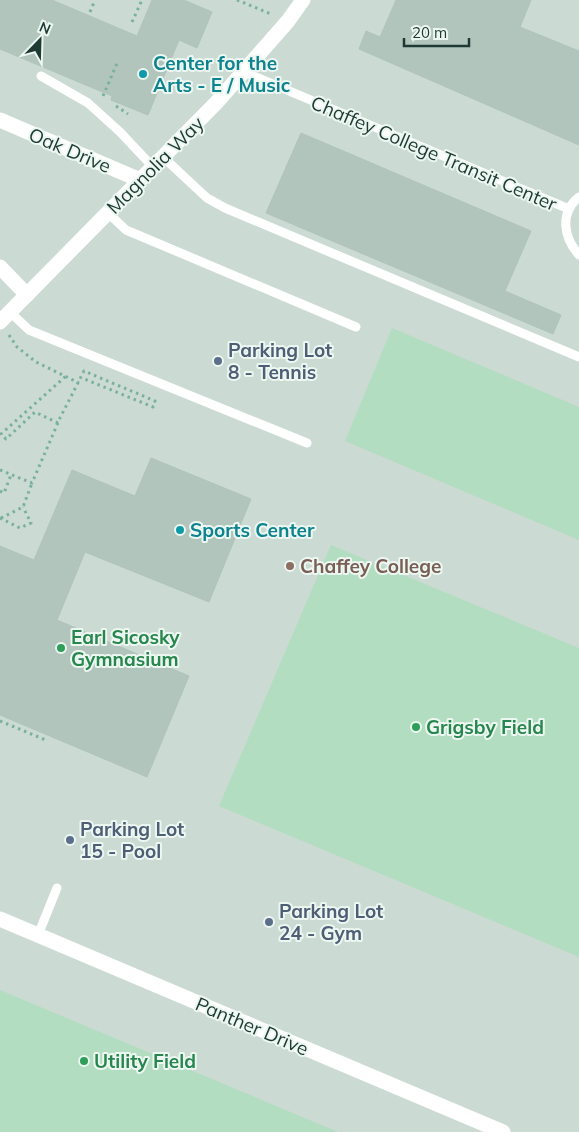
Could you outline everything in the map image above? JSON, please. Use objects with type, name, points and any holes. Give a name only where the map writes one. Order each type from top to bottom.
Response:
[{"type":"street","name":"Magnolia Way","points":[[5,322],[27,295],[216,103],[288,21],[303,0]]},
{"type":"street","name":"Oak Drive","points":[[0,120],[140,180]]},
{"type":"street","points":[[0,267],[27,295]]},
{"type":"street","name":"Panther Drive","points":[[0,919],[504,1132]]},
{"type":"lane","name":"Chaffey College Transit Center","points":[[244,72],[569,209]]},
{"type":"lane","points":[[41,76],[88,103],[120,132],[158,162],[207,198],[225,208],[579,357]]},
{"type":"lane","name":"Chaffey College Transit Center","points":[[579,197],[569,209],[566,222],[566,234],[571,246],[579,255]]},
{"type":"lane","points":[[108,213],[126,230],[356,327]]},
{"type":"lane","points":[[5,322],[308,443]]},
{"type":"lane","points":[[38,935],[57,888]]},
{"type":"path","points":[[90,12],[95,0]]},
{"type":"path","points":[[132,22],[142,0]]},
{"type":"path","points":[[238,0],[288,21]]},
{"type":"path","points":[[103,96],[118,60]]},
{"type":"path","points":[[113,104],[128,114]]},
{"type":"path","points":[[5,322],[17,347],[36,362],[79,383]]},
{"type":"path","points":[[0,518],[23,507],[58,423],[84,371],[155,401],[153,407],[82,378]]},
{"type":"path","points":[[58,423],[35,412],[6,439],[1,434],[66,376]]},
{"type":"path","points":[[0,470],[32,483]]},
{"type":"path","points":[[0,491],[4,493],[11,475]]},
{"type":"path","points":[[0,518],[20,528],[31,523],[23,507]]},
{"type":"path","points":[[0,721],[48,741]]},
{"type":"shaded area","name":"Chaffey College","points":[[0,0],[579,0],[579,1132],[0,1132]]},
{"type":"green space","points":[[392,328],[579,407],[579,540],[345,441]]},
{"type":"green space","name":"Grigsby Field","points":[[331,545],[579,648],[579,957],[219,806]]},
{"type":"green space","name":"Utility Field","points":[[0,990],[338,1132],[0,1132]]},
{"type":"building","points":[[0,0],[52,0],[137,36],[152,0],[184,0],[212,12],[197,48],[179,40],[148,115],[111,100],[112,96],[0,49]]},
{"type":"building","points":[[396,0],[531,0],[520,27],[579,51],[579,145],[359,49],[366,31],[380,37]]},
{"type":"building","points":[[301,133],[531,231],[505,291],[561,315],[553,334],[266,213]]},
{"type":"building","name":"Earl Sicosky Gymnasium","points":[[151,458],[251,499],[209,602],[85,552],[57,620],[189,676],[147,777],[0,715],[0,546],[34,560],[72,470],[135,496]]},
{"type":"place","name":"Center for the Arts - E / Music","points":[[143,74]]},
{"type":"place","name":"Parking Lot 8 - Tennis","points":[[218,361]]},
{"type":"place","name":"Sports Center","points":[[180,530]]},
{"type":"place","name":"Chaffey College","points":[[290,566]]},
{"type":"place","name":"Earl Sicosky Gymnasium","points":[[61,648]]},
{"type":"place","name":"Grigsby Field","points":[[416,727]]},
{"type":"place","name":"Parking Lot 15 - Pool","points":[[70,840]]},
{"type":"place","name":"Parking Lot 24 - Gym","points":[[269,922]]},
{"type":"place","name":"Utility Field","points":[[84,1061]]}]
